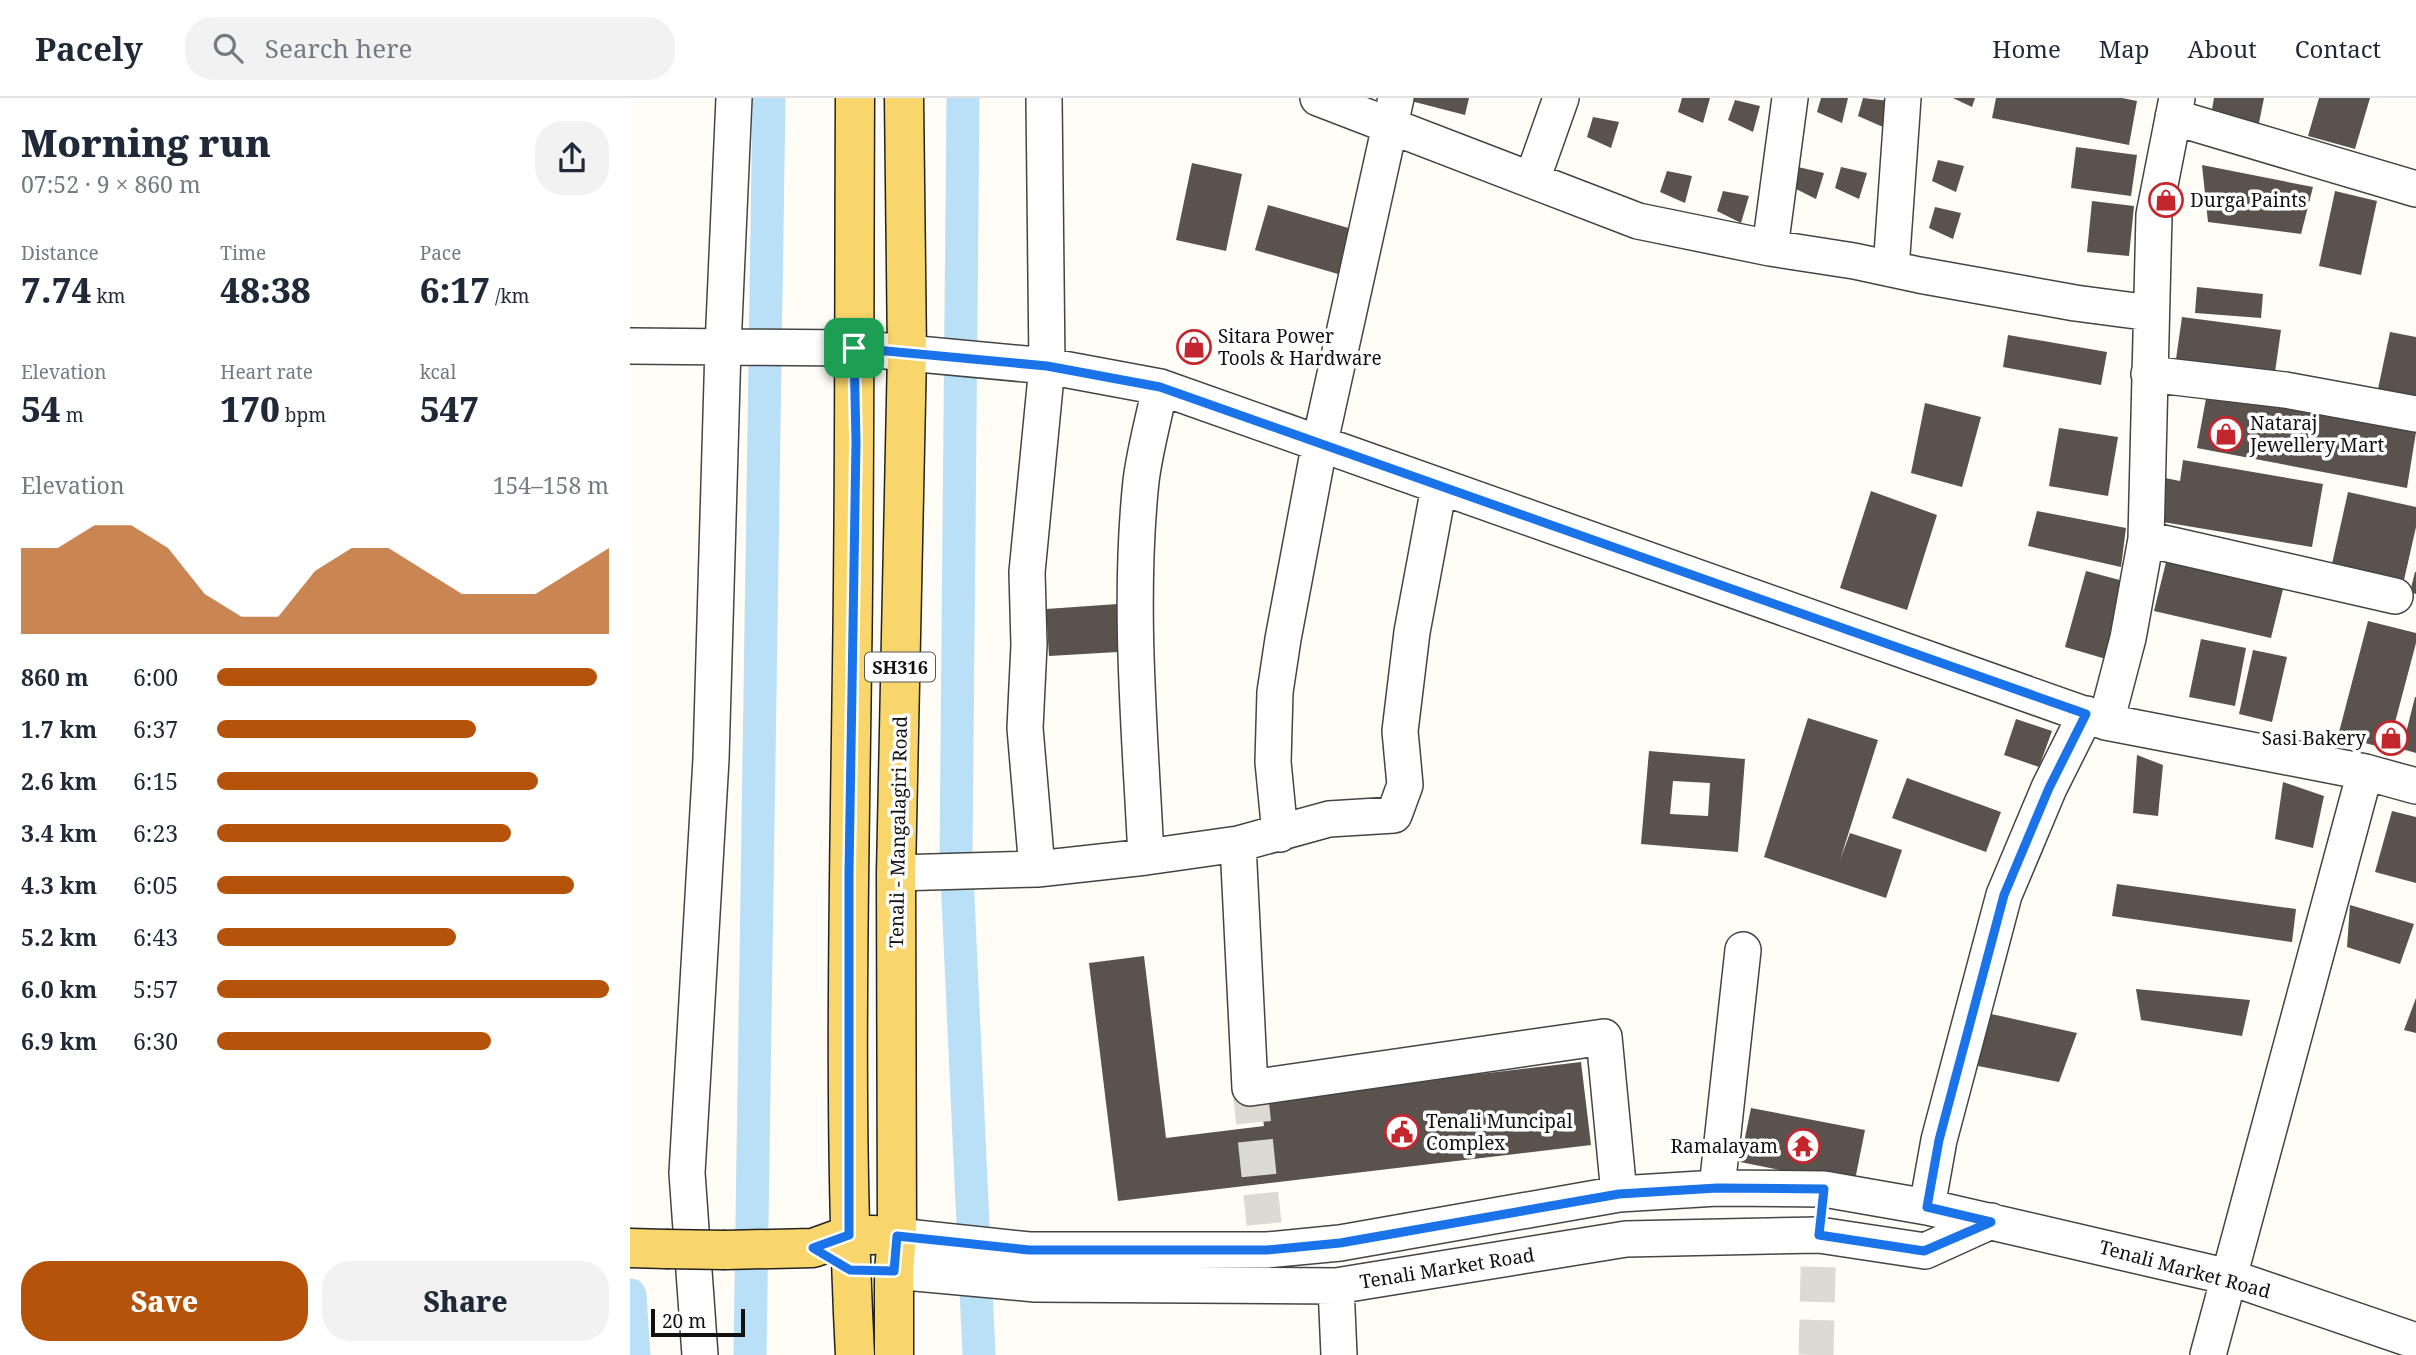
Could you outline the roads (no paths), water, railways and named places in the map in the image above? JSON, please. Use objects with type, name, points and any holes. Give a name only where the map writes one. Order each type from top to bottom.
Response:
[{"type":"main road","name":"SH316","points":[[850,1252],[849,873],[856,442],[836,348],[855,98]]},
{"type":"main road","name":"Tenali - Mangalagiri Road","points":[[894,1355],[912,1255],[896,873],[922,354],[904,98]]},
{"type":"main road","points":[[630,1248],[725,1251],[813,1248],[912,1255]]},
{"type":"main road","points":[[850,1252],[855,1355]]},
{"type":"street","points":[[700,1355],[687,1173],[737,348],[734,98]]},
{"type":"street","points":[[1028,869],[1026,728],[1030,645],[1027,572],[1032,365],[1044,98]]},
{"type":"street","points":[[1318,98],[1392,112],[1532,180],[1638,221],[1770,248],[2075,303],[2151,313]]},
{"type":"street","points":[[1532,180],[1561,98]]},
{"type":"street","points":[[1770,248],[1790,98]]},
{"type":"street","points":[[1891,269],[1903,98]]},
{"type":"street","points":[[1927,1207],[1939,1140],[2004,895],[2049,788],[2096,718],[2128,638],[2146,539],[2154,215],[2175,108],[2416,189]]},
{"type":"street","points":[[1279,834],[1273,762],[1275,692],[1293,574],[1392,112]]},
{"type":"street","points":[[640,346],[836,348],[922,354],[1032,365],[1160,387],[2096,718],[2365,772],[2416,786]]},
{"type":"street","points":[[2149,374],[2285,390],[2416,414]]},
{"type":"street","points":[[1146,857],[1135,621],[1136,576],[1142,479],[1160,387]]},
{"type":"street","points":[[896,873],[1028,869],[1146,857],[1238,844],[1329,819],[1394,815],[1405,785],[1401,731],[1406,672],[1439,487]]},
{"type":"street","points":[[2146,539],[2395,596]]},
{"type":"street","points":[[2208,1355],[2365,772]]},
{"type":"street","points":[[1238,844],[1250,1088],[1604,1037],[1619,1194]]},
{"type":"street","points":[[1717,1188],[1742,950]]},
{"type":"street","name":"Tenali Market Road","points":[[912,1255],[1266,1237],[1340,1243],[1619,1194],[1717,1188],[1824,1189],[1927,1207],[2230,1277],[2416,1341]]},
{"type":"street","points":[[1819,1235],[1824,1189]]},
{"type":"street","name":"Tenali Market Road","points":[[912,1255],[1035,1284],[1336,1286],[1626,1239],[1819,1235],[1924,1251],[1991,1222]]},
{"type":"street","points":[[1266,1237],[1270,1286]]},
{"type":"street","points":[[1336,1286],[1339,1355]]},
{"type":"waterway","points":[[750,1355],[769,98]]},
{"type":"waterway","points":[[963,98],[956,855],[979,1355]]},
{"type":"waterway","points":[[630,1295],[634,1355]]},
{"type":"tunnel","points":[[1250,1088],[1264,1224]]},
{"type":"tunnel","points":[[1816,1355],[1819,1235]]},
{"type":"place","name":"Durga Paints","points":[[2166,200]]},
{"type":"place","name":"Sitara Power Tools & Hardware","points":[[1194,347]]},
{"type":"place","name":"Nataraj Jewellery Mart","points":[[2226,434]]},
{"type":"place","name":"Sasi Bakery","points":[[2391,738]]},
{"type":"place","name":"Tenali Muncipal Complex","points":[[1402,1132]]},
{"type":"place","name":"Ramalayam","points":[[1803,1146]]}]
